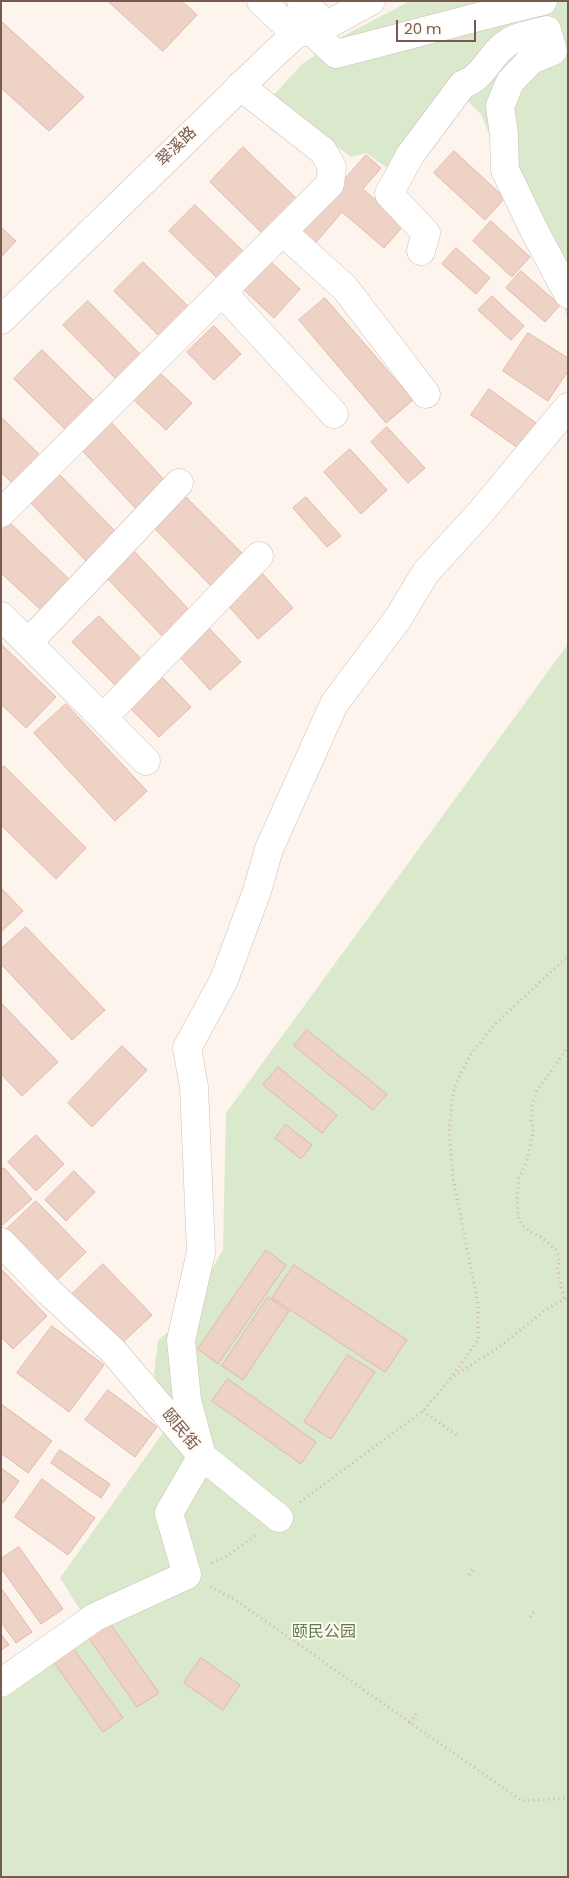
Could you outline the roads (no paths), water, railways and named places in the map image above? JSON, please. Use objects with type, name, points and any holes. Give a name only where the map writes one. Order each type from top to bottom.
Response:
[{"type":"street","points":[[261,1],[311,30],[336,54],[428,31],[470,18],[543,1]]},
{"type":"street","points":[[301,1],[311,30]]},
{"type":"street","name":"翠溪路","points":[[1,320],[240,86],[311,30],[371,1]]},
{"type":"street","points":[[421,252],[426,233],[388,194],[410,155],[463,84],[471,82],[509,41],[547,30],[553,51],[531,60],[510,82],[500,106],[506,170],[535,232],[568,294]]},
{"type":"street","points":[[1,513],[330,184],[332,167],[323,150],[240,86]]},
{"type":"street","points":[[283,232],[345,288],[426,394]]},
{"type":"street","points":[[222,292],[334,414]]},
{"type":"street","points":[[278,1518],[202,1456],[186,1400],[181,1340],[201,1252],[194,1087],[187,1048],[224,980],[257,892],[268,849],[334,704],[399,617],[426,572],[481,512],[568,407]]},
{"type":"street","points":[[28,643],[179,483]]},
{"type":"street","points":[[103,718],[259,556]]},
{"type":"street","points":[[1,616],[146,761]]},
{"type":"street","name":"颐民街","points":[[1,1242],[49,1292],[113,1351],[202,1456],[169,1513],[187,1575],[95,1617],[1,1684]]},
{"type":"park label","name":"颐民公园","points":[[324,1633]]}]
